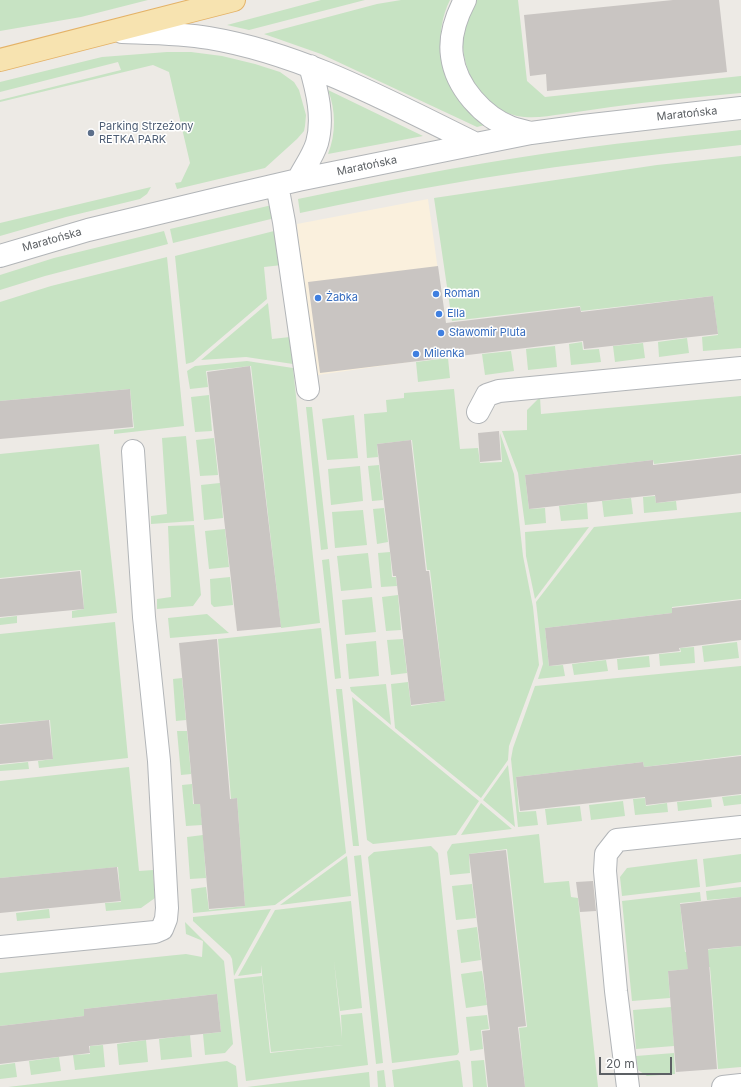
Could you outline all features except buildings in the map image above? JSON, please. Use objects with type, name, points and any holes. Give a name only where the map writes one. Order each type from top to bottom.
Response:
[{"type":"main road","points":[[0,60],[234,0]]},
{"type":"street","points":[[465,0],[453,32],[452,55],[456,71],[472,99],[486,112],[511,128],[531,134]]},
{"type":"street","points":[[113,31],[170,33],[209,38],[261,50],[310,66],[390,102],[476,144]]},
{"type":"street","points":[[298,180],[317,143],[319,130],[318,102],[310,66]]},
{"type":"street","name":"Maratońska","points":[[0,256],[96,228],[298,180],[476,144],[589,125],[741,108]]},
{"type":"street","points":[[277,185],[284,222],[308,389]]},
{"type":"street","points":[[478,412],[487,395],[499,391],[741,368]]},
{"type":"street","points":[[0,947],[155,932],[162,929],[166,919],[167,908],[159,761],[144,617],[133,451]]},
{"type":"street","points":[[628,1087],[616,991],[605,871],[606,854],[617,840],[741,827]]},
{"type":"street","points":[[723,1087],[741,1085]]},
{"type":"shaded area","points":[[428,199],[450,356],[311,376],[297,224]]},
{"type":"green space","points":[[0,0],[148,0],[81,17],[0,31]]},
{"type":"green space","points":[[321,0],[365,0],[249,30],[227,25]]},
{"type":"green space","points":[[401,0],[450,0],[442,25],[441,52],[443,66],[447,79],[460,102],[469,112],[485,125],[477,127],[321,54],[264,34],[377,4]]},
{"type":"green space","points":[[475,0],[518,0],[527,81],[545,97],[741,76],[741,93],[676,99],[540,117],[517,116],[492,104],[474,83],[468,70],[464,56],[464,28]]},
{"type":"green space","points":[[167,52],[191,52],[222,56],[280,72],[294,82],[299,90],[306,115],[304,131],[265,168],[177,189],[175,183],[181,182],[190,163],[169,72],[153,65],[0,102],[0,100],[121,70],[118,62],[0,92],[0,82],[102,57]]},
{"type":"green space","points":[[328,90],[423,136],[328,154],[334,130],[334,114]]},
{"type":"green space","points":[[741,130],[741,145],[554,167],[407,191],[300,213],[298,199],[359,186],[567,150]]},
{"type":"green space","points":[[741,156],[741,348],[703,351],[702,337],[718,335],[713,296],[581,311],[580,306],[452,321],[434,198],[657,165]]},
{"type":"green space","points":[[151,187],[147,194],[140,199],[66,217],[0,236],[0,223]]},
{"type":"green space","points":[[272,205],[275,218],[173,243],[170,229]]},
{"type":"green space","points":[[278,230],[282,265],[264,267],[267,299],[193,362],[186,364],[175,256]]},
{"type":"green space","points":[[164,231],[168,244],[45,276],[0,290],[0,275],[54,258]]},
{"type":"green space","points":[[167,257],[184,426],[114,434],[114,430],[134,428],[130,389],[0,401],[0,302],[51,286]]},
{"type":"green space","points":[[268,303],[272,339],[290,337],[293,364],[246,357],[201,360]]},
{"type":"green space","points":[[687,338],[689,353],[659,357],[658,342]]},
{"type":"green space","points":[[582,342],[583,350],[599,349],[601,362],[571,365],[569,344]]},
{"type":"green space","points":[[643,343],[645,358],[615,362],[613,346]]},
{"type":"green space","points":[[555,346],[557,367],[528,370],[526,349]]},
{"type":"green space","points":[[511,351],[514,371],[485,375],[482,354]]},
{"type":"green space","points":[[448,358],[450,378],[418,382],[416,362]]},
{"type":"green space","points":[[247,361],[293,368],[320,623],[281,628],[251,366],[206,371],[208,387],[190,389],[187,371],[195,366]]},
{"type":"green space","points":[[454,389],[460,449],[478,448],[480,463],[502,462],[500,433],[514,474],[523,556],[533,607],[539,665],[509,746],[508,760],[481,798],[395,728],[391,684],[408,682],[411,706],[445,701],[430,570],[427,570],[412,440],[377,444],[378,457],[367,458],[364,414],[387,412],[386,400],[404,398],[404,393]]},
{"type":"green space","points":[[209,395],[212,431],[195,432],[191,397]]},
{"type":"green space","points":[[741,396],[741,454],[654,464],[653,460],[525,475],[529,509],[545,508],[546,523],[525,525],[518,473],[502,431],[527,430],[527,410],[540,397],[541,414]]},
{"type":"green space","points":[[306,407],[312,407],[328,549],[321,550]]},
{"type":"green space","points":[[354,415],[358,458],[327,460],[322,419]]},
{"type":"green space","points":[[186,436],[194,521],[151,524],[151,516],[167,514],[162,438]]},
{"type":"green space","points":[[214,438],[218,475],[200,476],[196,440]]},
{"type":"green space","points":[[99,444],[117,613],[72,618],[72,611],[84,609],[81,570],[0,578],[0,454]]},
{"type":"green space","points":[[379,465],[383,500],[372,501],[368,466]]},
{"type":"green space","points":[[360,466],[363,501],[331,505],[328,469]]},
{"type":"green space","points":[[220,483],[223,518],[204,520],[201,485]]},
{"type":"green space","points":[[655,496],[656,503],[676,501],[677,510],[644,513],[643,497]]},
{"type":"green space","points":[[631,498],[633,514],[604,517],[602,501]]},
{"type":"green space","points":[[587,503],[588,519],[561,521],[559,506]]},
{"type":"green space","points":[[384,508],[388,542],[377,544],[373,509]]},
{"type":"green space","points":[[363,510],[367,545],[335,548],[332,512]]},
{"type":"green space","points":[[741,512],[741,599],[672,607],[672,613],[545,628],[549,666],[563,665],[565,676],[538,679],[543,664],[536,602],[594,527]]},
{"type":"green space","points":[[194,525],[201,595],[193,606],[157,609],[157,599],[171,597],[168,526]]},
{"type":"green space","points":[[589,527],[535,599],[526,556],[525,532]]},
{"type":"green space","points":[[225,529],[229,567],[209,569],[205,531]]},
{"type":"green space","points":[[390,552],[392,577],[396,577],[397,586],[381,587],[378,553]]},
{"type":"green space","points":[[368,553],[372,588],[341,591],[337,556]]},
{"type":"green space","points":[[329,559],[341,678],[335,679],[322,560]]},
{"type":"green space","points":[[230,577],[233,605],[214,607],[211,604],[210,579]]},
{"type":"green space","points":[[398,595],[401,630],[386,631],[382,597]]},
{"type":"green space","points":[[372,597],[376,632],[345,635],[342,600]]},
{"type":"green space","points":[[207,614],[229,633],[170,638],[168,618]]},
{"type":"green space","points":[[17,616],[17,623],[0,625],[0,618]]},
{"type":"green space","points":[[115,622],[128,758],[39,768],[38,761],[53,759],[50,720],[0,724],[0,634]]},
{"type":"green space","points":[[321,628],[346,853],[275,905],[193,913],[191,889],[206,887],[209,910],[245,906],[237,798],[231,799],[218,639]]},
{"type":"green space","points":[[403,639],[407,673],[391,675],[387,640]]},
{"type":"green space","points":[[376,641],[379,676],[349,679],[346,644]]},
{"type":"green space","points":[[737,642],[739,658],[704,662],[702,646]]},
{"type":"green space","points":[[694,647],[695,663],[660,666],[659,654],[681,652],[680,648]]},
{"type":"green space","points":[[649,656],[650,667],[618,670],[617,659]]},
{"type":"green space","points":[[606,660],[608,671],[574,675],[572,664]]},
{"type":"green space","points":[[741,666],[741,755],[644,767],[643,762],[516,777],[519,812],[536,811],[538,825],[518,827],[511,759],[513,748],[535,686]]},
{"type":"green space","points":[[182,678],[186,720],[176,721],[173,679]]},
{"type":"green space","points":[[386,684],[391,725],[351,691],[350,687]]},
{"type":"green space","points":[[336,689],[342,689],[359,846],[353,846]]},
{"type":"green space","points":[[352,697],[479,801],[456,835],[373,844],[367,840]]},
{"type":"green space","points":[[177,731],[187,731],[191,774],[181,775]]},
{"type":"green space","points":[[28,762],[29,769],[0,771],[0,765]]},
{"type":"green space","points":[[508,765],[515,827],[483,800]]},
{"type":"green space","points":[[129,767],[139,871],[153,870],[155,898],[141,908],[106,911],[105,903],[121,902],[118,867],[0,878],[0,781]]},
{"type":"green space","points":[[192,784],[193,804],[200,804],[202,825],[186,826],[182,785]]},
{"type":"green space","points":[[741,795],[741,804],[724,806],[722,797]]},
{"type":"green space","points":[[645,798],[646,806],[667,803],[668,812],[635,815],[633,799]]},
{"type":"green space","points":[[711,799],[712,807],[678,811],[677,802]]},
{"type":"green space","points":[[623,801],[625,816],[591,820],[589,805]]},
{"type":"green space","points":[[481,803],[512,829],[461,835]]},
{"type":"green space","points":[[580,806],[582,821],[547,825],[545,809]]},
{"type":"green space","points":[[539,834],[544,883],[569,881],[571,897],[578,898],[598,1087],[525,1087],[519,1028],[527,1027],[507,849],[469,854],[470,873],[450,875],[447,852],[452,844]]},
{"type":"green space","points":[[203,835],[206,878],[190,879],[187,837]]},
{"type":"green space","points":[[431,846],[438,853],[459,1052],[457,1055],[392,1063],[368,857],[374,852]]},
{"type":"green space","points":[[741,854],[741,882],[706,887],[703,859]]},
{"type":"green space","points":[[361,855],[383,1063],[376,1064],[354,856]]},
{"type":"green space","points":[[347,856],[351,896],[280,905]]},
{"type":"green space","points":[[697,859],[700,887],[622,896],[620,877],[627,868]]},
{"type":"green space","points":[[472,884],[476,918],[456,920],[452,886]]},
{"type":"green space","points":[[741,887],[741,897],[707,900],[706,891]]},
{"type":"green space","points":[[700,892],[701,901],[680,903],[685,952],[741,946],[741,1067],[718,1069],[710,967],[668,971],[670,998],[632,1001],[622,901]]},
{"type":"green space","points":[[351,901],[362,1008],[340,1011],[334,961],[342,1038],[341,1015],[362,1013],[368,1065],[246,1081],[234,979],[262,976],[270,1053],[343,1045],[271,1052],[261,965],[261,973],[238,976],[275,910]]},
{"type":"green space","points":[[49,909],[50,918],[17,921],[16,913]]},
{"type":"green space","points":[[271,909],[234,976],[232,959],[230,955],[193,921],[193,917]]},
{"type":"green space","points":[[185,922],[224,961],[233,1044],[225,1053],[205,1055],[203,1034],[221,1032],[217,994],[84,1009],[84,1016],[0,1026],[0,973],[186,954],[202,957],[203,941],[186,934]]},
{"type":"green space","points":[[477,927],[481,960],[461,963],[457,930]]},
{"type":"green space","points":[[482,971],[487,1005],[466,1008],[461,974]]},
{"type":"green space","points":[[671,1007],[674,1046],[636,1049],[633,1010]]},
{"type":"green space","points":[[487,1015],[489,1029],[481,1030],[483,1049],[470,1051],[466,1017]]},
{"type":"green space","points":[[190,1035],[192,1057],[161,1060],[159,1039]]},
{"type":"green space","points":[[146,1040],[148,1062],[119,1065],[117,1044]]},
{"type":"green space","points":[[103,1045],[105,1067],[75,1070],[73,1055],[90,1054],[90,1046]]},
{"type":"green space","points":[[674,1053],[675,1074],[647,1076],[638,1070],[636,1056]]},
{"type":"green space","points":[[59,1057],[61,1071],[31,1075],[29,1061]]},
{"type":"green space","points":[[458,1060],[460,1062],[463,1087],[394,1087],[392,1070]]},
{"type":"green space","points":[[484,1060],[487,1087],[473,1087],[471,1061]]},
{"type":"green space","points":[[227,1061],[236,1066],[238,1087],[8,1087]]},
{"type":"green space","points":[[15,1063],[17,1077],[0,1079],[0,1065]]},
{"type":"green space","points":[[384,1070],[386,1087],[378,1087],[377,1071]]},
{"type":"green space","points":[[369,1072],[370,1087],[247,1087]]},
{"type":"place","name":"Parking Strzeżony RETKA PARK","points":[[91,133]]},
{"type":"place","name":"Roman","points":[[436,294]]},
{"type":"place","name":"Żabka","points":[[318,298]]},
{"type":"place","name":"Ella","points":[[439,314]]},
{"type":"place","name":"Sławomir Pluta","points":[[441,333]]},
{"type":"place","name":"Milenka","points":[[416,354]]}]
